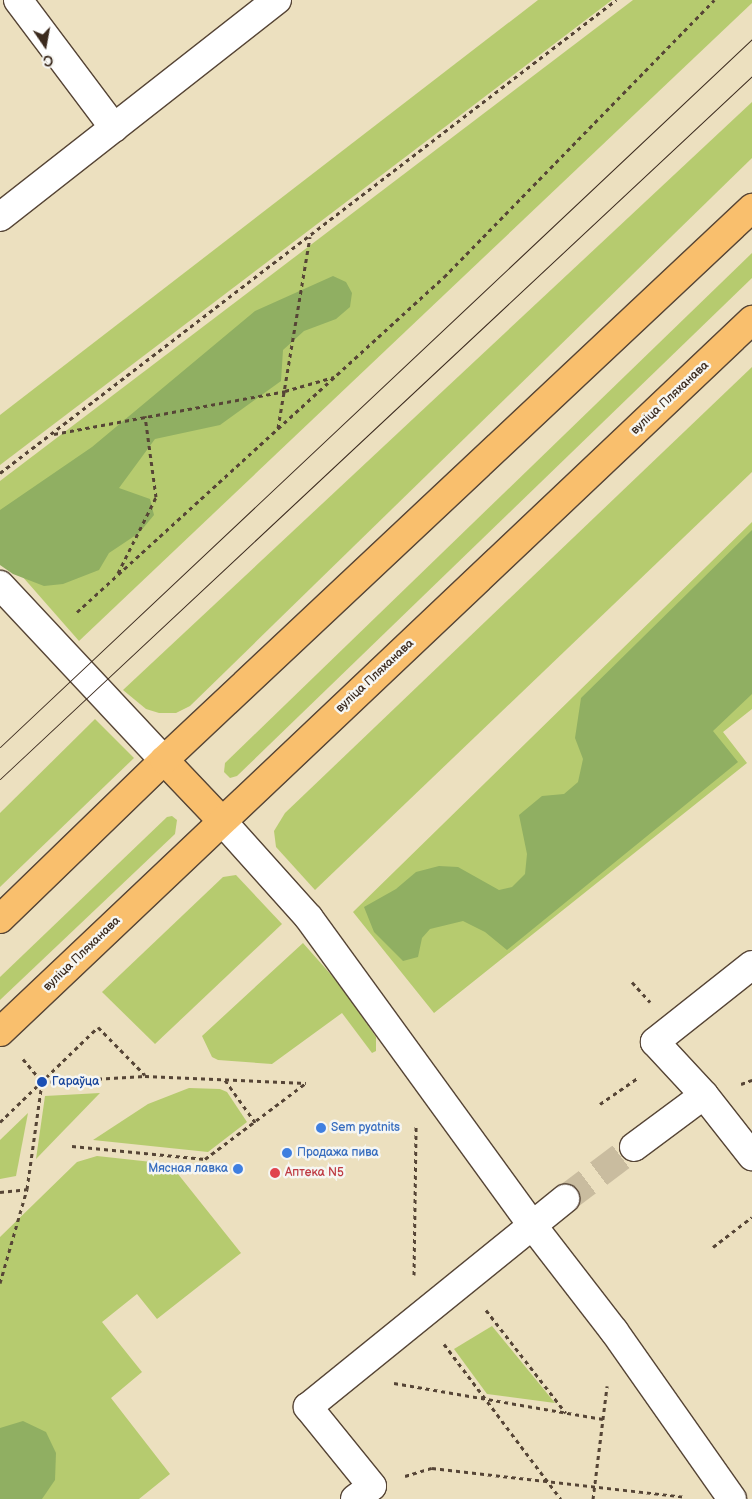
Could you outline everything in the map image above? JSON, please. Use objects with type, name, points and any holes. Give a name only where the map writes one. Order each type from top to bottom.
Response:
[{"type":"main road","points":[[0,919],[164,760],[752,208]]},
{"type":"main road","name":"вуліца Пляханава","points":[[0,1032],[752,320]]},
{"type":"main road","points":[[164,760],[222,821]]},
{"type":"lane","points":[[18,0],[114,128]]},
{"type":"lane","points":[[0,217],[277,0]]},
{"type":"lane","points":[[0,586],[164,760]]},
{"type":"lane","points":[[222,821],[309,918],[532,1225],[614,1331],[732,1499]]},
{"type":"lane","points":[[752,965],[655,1042],[704,1095],[752,1156]]},
{"type":"lane","points":[[634,1148],[704,1095]]},
{"type":"lane","points":[[363,1492],[308,1407],[566,1199]]},
{"type":"path","points":[[0,473],[616,0]]},
{"type":"path","points":[[77,612],[444,277],[714,0]]},
{"type":"path","points":[[278,428],[310,236]]},
{"type":"path","points":[[51,435],[285,390],[334,376]]},
{"type":"path","points":[[116,576],[156,497],[145,416]]},
{"type":"path","points":[[632,982],[657,1009]]},
{"type":"path","points":[[0,1122],[98,1027],[145,1076]]},
{"type":"path","points":[[600,1104],[648,1072]]},
{"type":"path","points":[[42,1082],[145,1076],[306,1083],[206,1159],[72,1146]]},
{"type":"path","points":[[225,1079],[255,1122]]},
{"type":"path","points":[[0,1283],[27,1189],[42,1082]]},
{"type":"path","points":[[413,1321],[416,1123]]},
{"type":"path","points":[[0,1192],[27,1189]]},
{"type":"path","points":[[713,1247],[752,1217]]},
{"type":"path","points":[[480,1315],[488,1309],[566,1413]]},
{"type":"path","points":[[593,1499],[614,1331]]},
{"type":"path","points":[[436,1349],[451,1338]]},
{"type":"path","points":[[443,1343],[561,1499]]},
{"type":"path","points":[[399,1377],[392,1383],[603,1419]]},
{"type":"path","points":[[363,1492],[432,1468],[596,1485],[694,1498]]},
{"type":"green space","points":[[538,0],[612,0],[0,465],[0,415]]},
{"type":"green space","points":[[633,0],[752,0],[752,3],[79,641],[0,551],[0,481]]},
{"type":"green space","points":[[752,102],[752,158],[190,706],[176,713],[159,713],[146,709],[123,690]]},
{"type":"green space","points":[[752,253],[752,278],[237,776],[230,778],[224,772],[225,763]]},
{"type":"green space","points":[[333,276],[346,282],[352,293],[350,307],[336,319],[304,331],[283,350],[281,381],[220,425],[155,439],[119,488],[150,499],[154,515],[139,533],[109,553],[99,570],[63,584],[44,586],[13,574],[0,565],[0,510],[92,447],[255,311]]},
{"type":"green space","points":[[752,367],[752,472],[315,890],[276,847],[274,831],[285,813]]},
{"type":"green space","points":[[752,522],[752,709],[723,732],[747,763],[434,1013],[353,912]]},
{"type":"green space","points":[[752,530],[752,694],[713,731],[738,762],[507,950],[485,932],[463,921],[430,929],[422,938],[418,957],[403,961],[374,932],[364,907],[396,889],[416,872],[439,866],[458,867],[499,890],[512,887],[525,874],[527,854],[519,815],[542,796],[564,794],[578,782],[583,759],[575,738],[581,698]]},
{"type":"green space","points":[[95,719],[134,758],[0,887],[0,813]]},
{"type":"green space","points":[[172,816],[177,820],[175,834],[0,1000],[0,977],[167,817]]},
{"type":"green space","points":[[236,875],[282,924],[155,1044],[102,992],[223,877]]},
{"type":"green space","points":[[303,943],[341,986],[376,1037],[376,1051],[372,1053],[342,1013],[272,1064],[218,1060],[212,1057],[202,1036]]},
{"type":"green space","points":[[189,1088],[220,1089],[227,1092],[247,1122],[208,1152],[93,1140],[148,1104]]},
{"type":"green space","points":[[100,1093],[36,1159],[45,1096]]},
{"type":"green space","points":[[28,1113],[16,1176],[0,1179],[0,1140]]},
{"type":"green space","points":[[97,1156],[170,1164],[241,1253],[157,1319],[137,1294],[102,1322],[142,1372],[111,1398],[170,1474],[139,1499],[0,1499],[0,1237],[77,1162]]},
{"type":"green space","points":[[492,1326],[555,1403],[487,1394],[454,1349]]},
{"type":"green space","points":[[23,1421],[46,1432],[56,1453],[55,1480],[42,1499],[0,1499],[0,1428]]},
{"type":"tunnel","points":[[565,1199],[634,1147]]},
{"type":"tram line","points":[[0,747],[752,39]]},
{"type":"tram line","points":[[0,779],[752,76]]},
{"type":"place","name":"Гараўца","points":[[42,1082]]},
{"type":"place","name":"Sem pyatnits","points":[[321,1128]]},
{"type":"place","name":"Продажа пива","points":[[287,1153]]},
{"type":"place","name":"Мясная лавка","points":[[238,1169]]},
{"type":"place","name":"Аптека N5","points":[[275,1173]]}]
